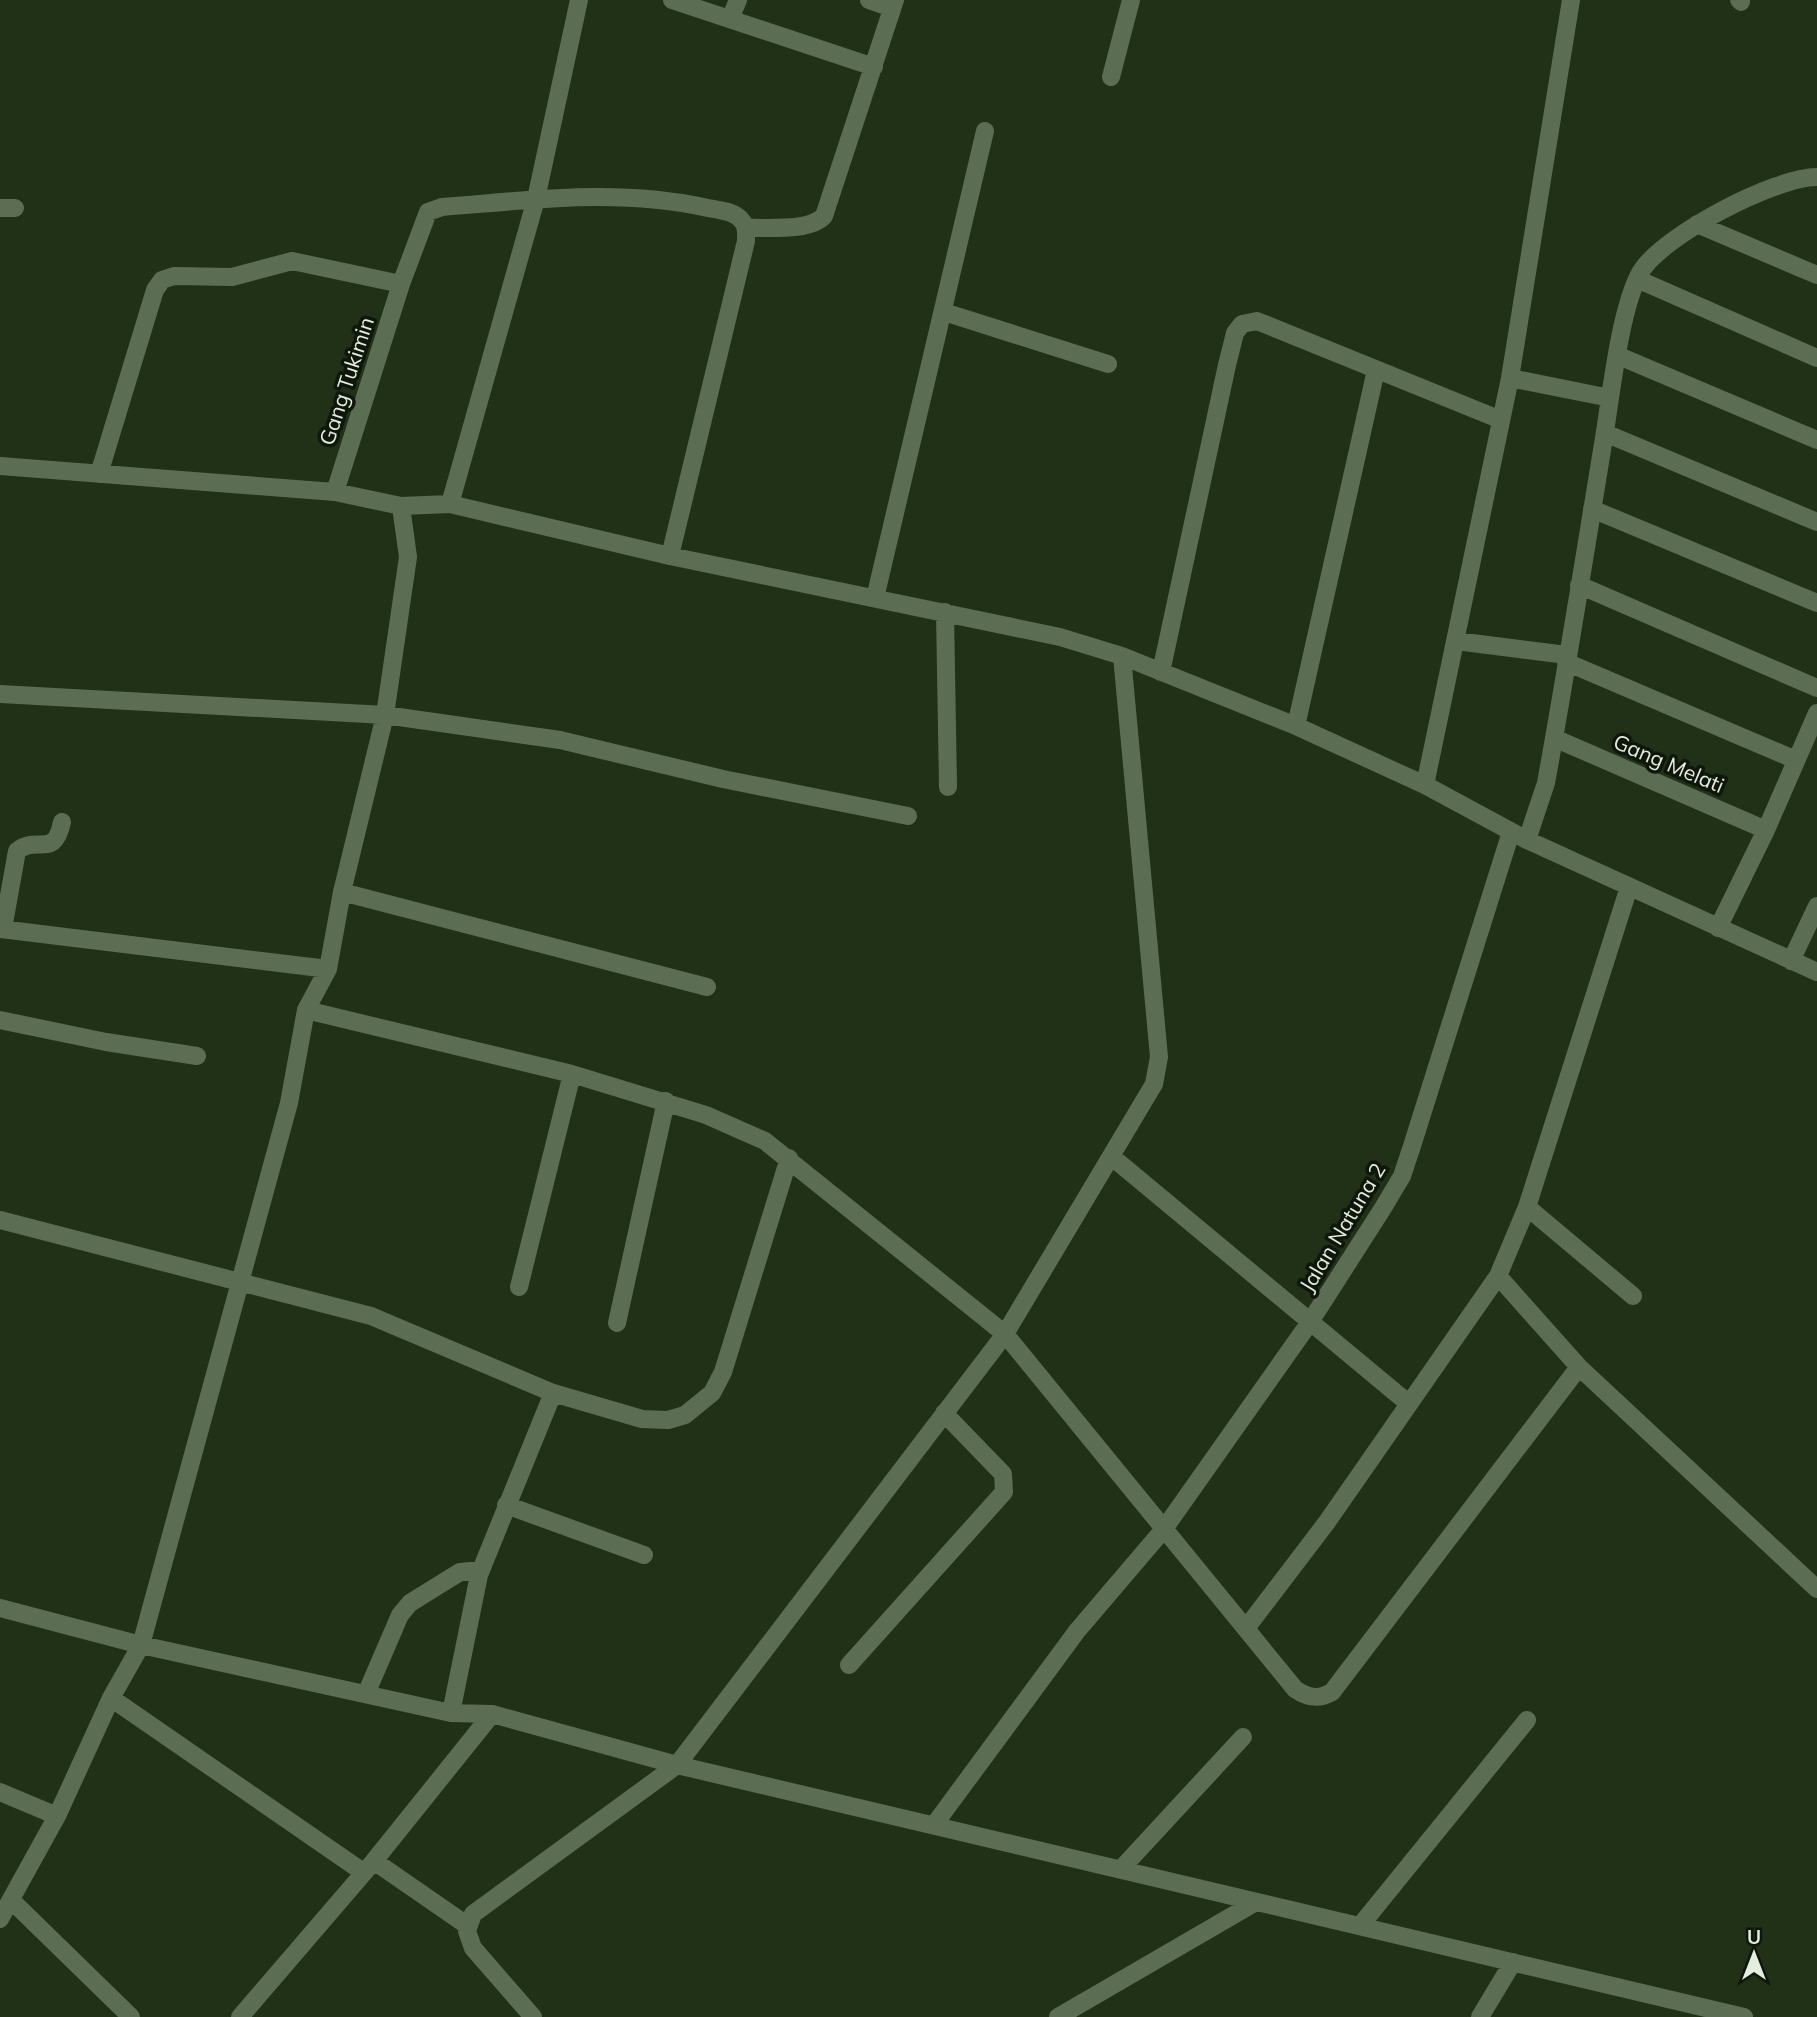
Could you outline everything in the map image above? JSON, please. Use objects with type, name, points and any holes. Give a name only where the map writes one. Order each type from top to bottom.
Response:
[{"type":"street","points":[[450,504],[536,199],[579,0]]},
{"type":"street","points":[[671,0],[874,67]]},
{"type":"street","points":[[730,19],[738,0]]},
{"type":"street","points":[[746,228],[813,224],[824,216],[893,4],[869,0]]},
{"type":"street","points":[[1111,78],[1131,0]]},
{"type":"street","points":[[1425,785],[1510,378],[1571,0]]},
{"type":"street","points":[[875,598],[985,131]]},
{"type":"street","points":[[1527,840],[1546,783],[1610,398],[1631,293],[1637,279],[1649,260],[1697,224],[1784,183],[1817,177]]},
{"type":"street","points":[[536,199],[587,195],[663,198],[734,214],[744,222],[746,241],[670,556]]},
{"type":"street","name":"Gang Tukimin","points":[[335,492],[401,284],[428,212],[442,207],[536,199]]},
{"type":"street","points":[[1697,224],[1817,275]]},
{"type":"street","points":[[99,474],[155,290],[162,280],[174,276],[232,277],[292,261],[401,284]]},
{"type":"street","points":[[1637,279],[1817,358]]},
{"type":"street","points":[[944,312],[1108,364]]},
{"type":"street","points":[[1161,671],[1238,328],[1245,322],[1257,321],[1501,420]]},
{"type":"street","points":[[1619,356],[1817,440]]},
{"type":"street","points":[[1296,726],[1376,370]]},
{"type":"street","points":[[1510,378],[1610,398]]},
{"type":"street","points":[[1605,433],[1817,522]]},
{"type":"street","points":[[0,466],[335,492],[401,506],[450,504],[670,556],[1060,637],[1122,656],[1296,726],[1425,785],[1527,840],[1817,972]]},
{"type":"street","points":[[0,1919],[57,1816],[111,1698],[141,1646],[180,1494],[242,1283],[289,1103],[306,1010],[328,969],[342,892],[385,715],[408,556],[401,506]]},
{"type":"street","points":[[1592,509],[1817,603]]},
{"type":"street","points":[[1578,586],[1817,688]]},
{"type":"street","points":[[945,612],[948,787]]},
{"type":"street","points":[[1456,641],[1566,659],[1796,760]]},
{"type":"street","points":[[533,2017],[467,1939],[473,1914],[677,1765],[1005,1334],[1154,1084],[1159,1057],[1122,656]]},
{"type":"street","points":[[0,694],[385,715],[561,740],[723,779],[908,816]]},
{"type":"street","points":[[1718,928],[1766,830],[1817,713]]},
{"type":"street","name":"Gang Melati","points":[[1554,738],[1766,830]]},
{"type":"street","points":[[62,822],[57,840],[52,844],[28,846],[17,851],[2,929],[328,969]]},
{"type":"street","name":"Jalan Natuna 2","points":[[934,1825],[1077,1631],[1164,1529],[1310,1322],[1402,1176],[1511,832]]},
{"type":"street","points":[[1247,1627],[1327,1522],[1498,1276],[1527,1207],[1629,887]]},
{"type":"street","points":[[342,892],[707,987]]},
{"type":"street","points":[[1791,961],[1817,906]]},
{"type":"street","points":[[306,1010],[572,1074],[666,1101],[755,1137],[789,1158],[1005,1334],[1295,1689],[1311,1697],[1332,1692],[1580,1367]]},
{"type":"street","points":[[0,1020],[106,1042],[197,1056]]},
{"type":"street","points":[[519,1287],[572,1074]]},
{"type":"street","points":[[617,1323],[666,1101]]},
{"type":"street","points":[[1112,1157],[1408,1403]]},
{"type":"street","points":[[0,1220],[371,1316],[553,1393],[654,1420],[685,1415],[704,1402],[723,1372],[789,1158]]},
{"type":"street","points":[[1527,1207],[1633,1296]]},
{"type":"street","points":[[1498,1276],[1580,1367],[1817,1589]]},
{"type":"street","points":[[451,1713],[481,1570],[553,1393]]},
{"type":"street","points":[[849,1665],[1005,1489],[1003,1474],[944,1413]]},
{"type":"street","points":[[506,1505],[644,1556]]},
{"type":"street","points":[[366,1694],[400,1615],[410,1603],[460,1572],[481,1570]]},
{"type":"street","points":[[0,1608],[141,1646],[451,1713],[492,1714],[677,1765],[1744,2017]]},
{"type":"street","points":[[111,1698],[369,1866],[468,1926]]},
{"type":"street","points":[[240,2017],[369,1866],[492,1714]]},
{"type":"street","points":[[1360,1926],[1527,1720]]},
{"type":"street","points":[[1121,1869],[1243,1737]]},
{"type":"street","points":[[0,1792],[57,1816]]},
{"type":"street","points":[[11,1900],[131,2017]]},
{"type":"street","points":[[1058,2017],[1256,1902]]},
{"type":"street","points":[[1480,2017],[1513,1962]]}]
